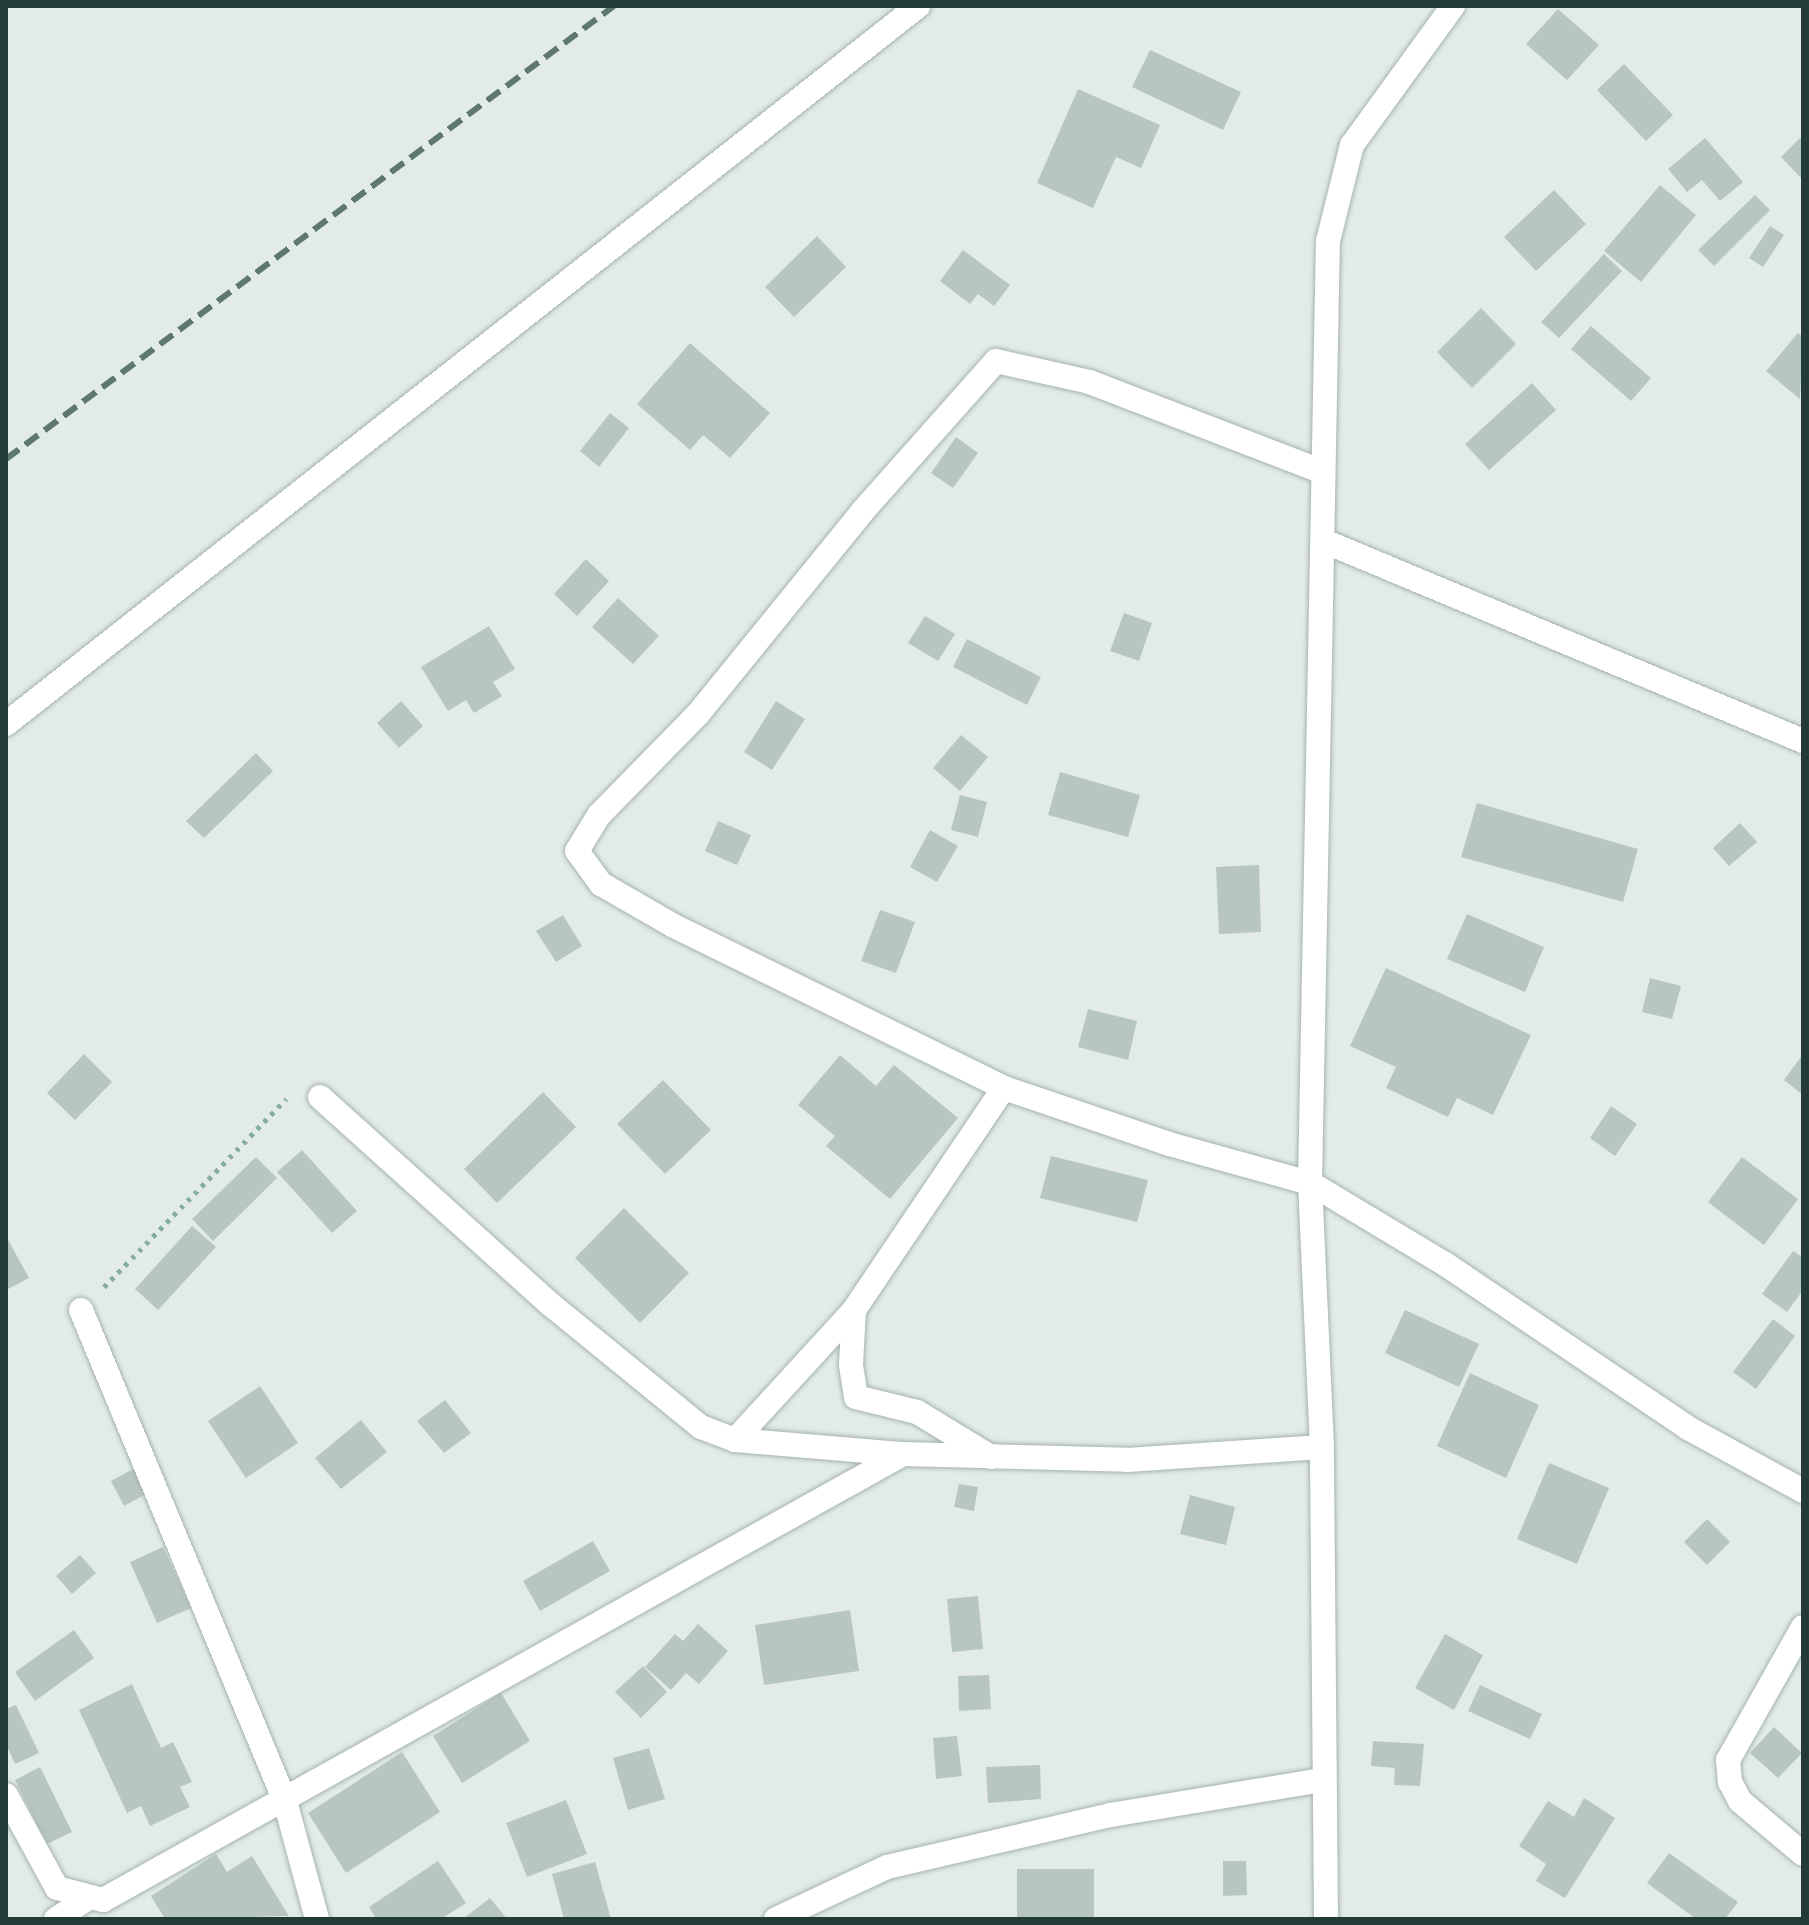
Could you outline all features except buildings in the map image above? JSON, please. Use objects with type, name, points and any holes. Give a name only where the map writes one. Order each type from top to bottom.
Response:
[{"type":"street","points":[[6,724],[918,6]]},
{"type":"street","points":[[1326,1919],[1322,1447],[1310,1183],[1326,542],[1323,472],[1328,241],[1352,145],[1453,6]]},
{"type":"street","points":[[1323,472],[1090,382],[996,361],[863,511],[698,714],[599,815],[577,851],[601,884],[674,926],[1004,1088],[1169,1144],[1310,1183],[1445,1264],[1688,1428],[1803,1491]]},
{"type":"street","points":[[1326,542],[1803,741]]},
{"type":"street","points":[[735,1440],[854,1310],[1004,1088]]},
{"type":"street","points":[[320,1097],[550,1304],[701,1427],[735,1440],[996,1460],[1127,1460],[1322,1447]]},
{"type":"street","points":[[81,1310],[285,1801],[317,1919]]},
{"type":"street","points":[[854,1310],[851,1364],[856,1397],[917,1412],[996,1460]]},
{"type":"street","points":[[6,1795],[57,1888],[103,1900],[903,1454]]},
{"type":"street","points":[[1803,1627],[1728,1760],[1730,1782],[1740,1801],[1803,1854]]},
{"type":"street","points":[[776,1919],[887,1867],[1111,1815],[1323,1780]]},
{"type":"street","points":[[56,1919],[88,1898]]},
{"type":"path","points":[[81,1310],[298,1087],[320,1097]]},
{"type":"railway","points":[[6,459],[614,6]]}]
